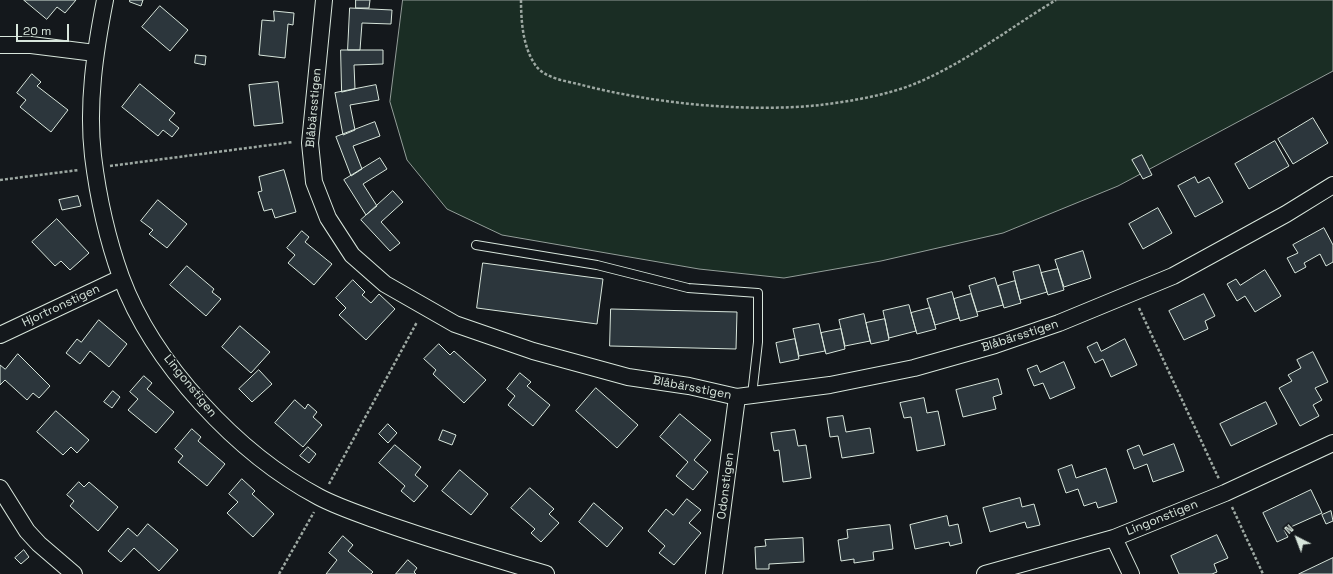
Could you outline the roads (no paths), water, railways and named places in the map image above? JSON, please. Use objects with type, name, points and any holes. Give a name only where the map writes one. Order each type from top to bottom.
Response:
[{"type":"street","name":"Lingonstigen","points":[[105,0],[95,53],[92,102],[93,155],[103,215],[121,278],[145,326],[175,372],[213,416],[247,447],[283,477],[321,498],[415,534],[546,574]]},
{"type":"street","name":"Blåbärsstigen","points":[[324,0],[310,139],[314,182],[328,218],[352,255],[385,284],[455,324],[533,351],[628,377],[744,396],[830,385],[914,368],[995,345],[1059,324],[1132,294],[1173,276],[1222,250],[1333,185]]},
{"type":"street","points":[[0,46],[31,45],[95,53]]},
{"type":"street","name":"Hjortronstigen","points":[[0,335],[121,278]]},
{"type":"street","name":"Odonstigen","points":[[714,574],[744,396]]},
{"type":"street","name":"Lingonstigen","points":[[985,574],[1114,538],[1225,493],[1333,443]]},
{"type":"street","points":[[0,488],[27,531],[39,544],[74,574]]},
{"type":"street","points":[[1114,538],[1132,574]]},
{"type":"lane","points":[[476,245],[597,265],[688,288],[758,294],[758,342],[744,396]]}]
